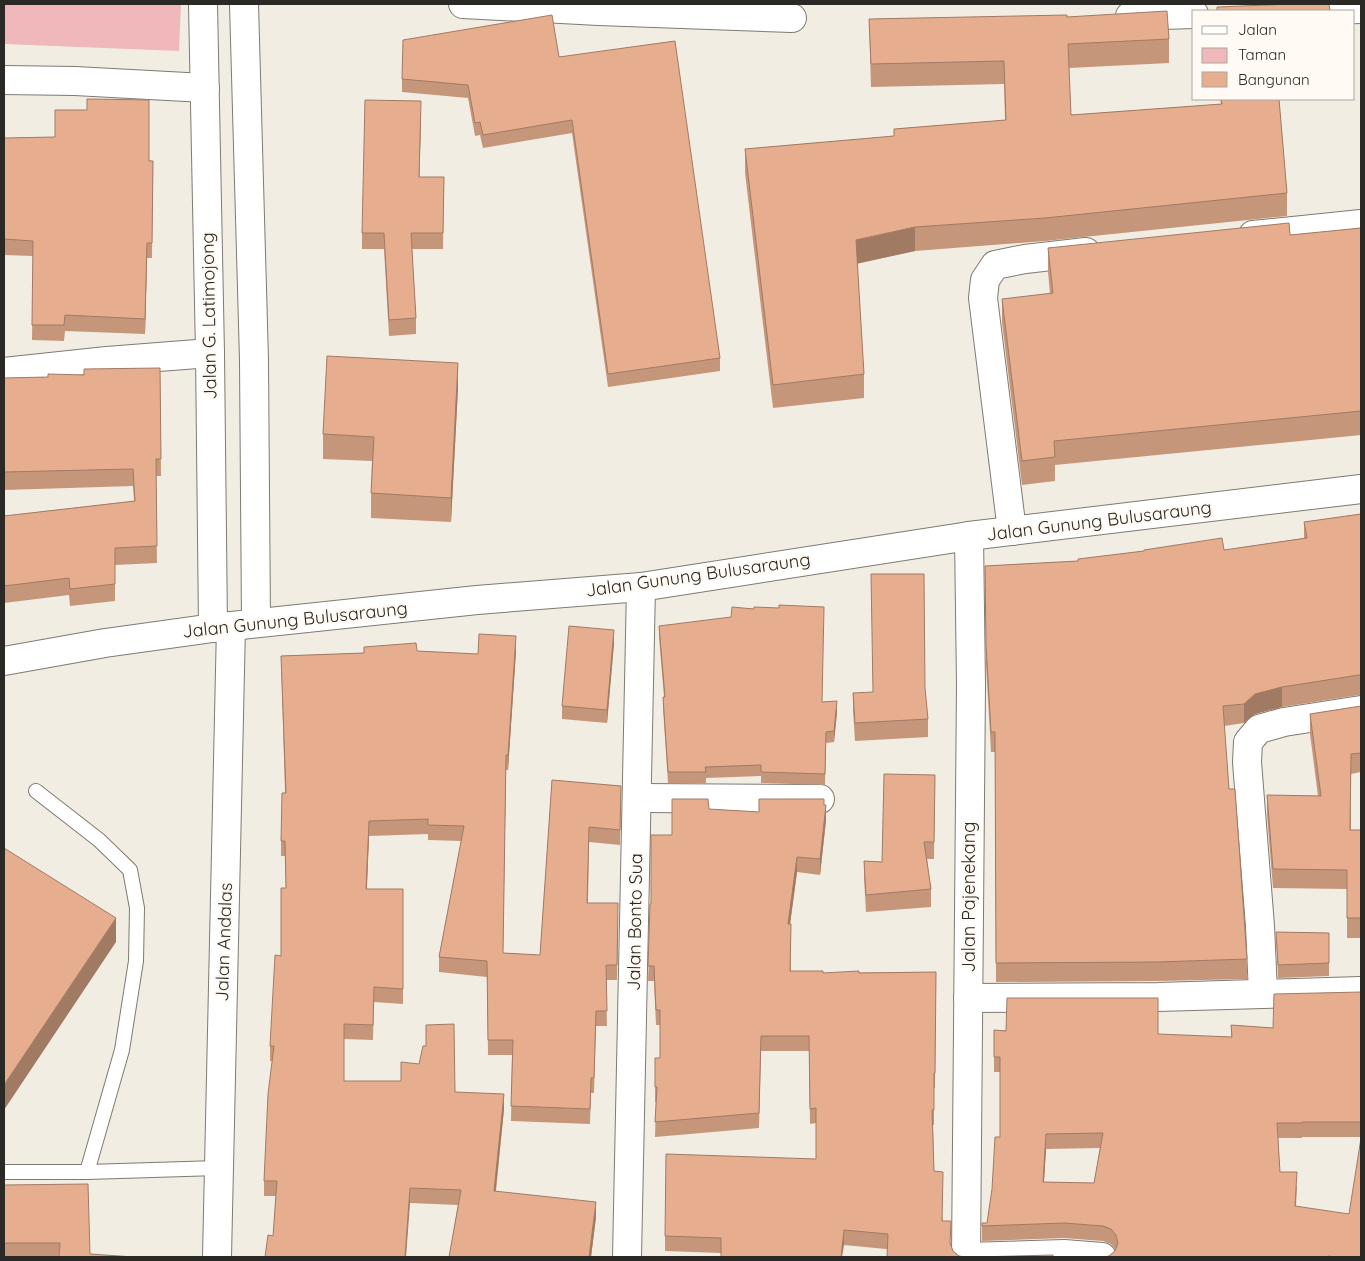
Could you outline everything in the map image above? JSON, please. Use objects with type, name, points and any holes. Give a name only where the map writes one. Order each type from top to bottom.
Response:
[{"type":"main road","name":"Jalan G. Latimojong","points":[[203,4],[210,353],[233,626]]},
{"type":"main road","points":[[233,626],[254,360],[244,4]]},
{"type":"main road","points":[[463,4],[599,7],[792,18]]},
{"type":"main road","points":[[1328,10],[1361,9]]},
{"type":"main road","points":[[1103,17],[1192,14]]},
{"type":"main road","points":[[4,80],[75,81],[205,88]]},
{"type":"main road","points":[[1228,237],[1361,224]]},
{"type":"main road","points":[[1012,531],[983,298],[985,280],[995,266],[1025,259],[1112,250]]},
{"type":"main road","points":[[4,372],[107,360],[210,353]]},
{"type":"main road","name":"Jalan Gunung Bulusaraung","points":[[4,661],[105,644],[233,626],[477,600],[641,587],[969,536],[1361,490]]},
{"type":"main road","name":"Jalan Pajenekang","points":[[966,1257],[970,685],[969,536]]},
{"type":"main road","name":"Jalan Bonto Sua","points":[[627,1257],[641,587]]},
{"type":"main road","name":"Jalan Andalas","points":[[217,1257],[233,626]]},
{"type":"main road","points":[[1263,993],[1260,926],[1247,762],[1248,742],[1259,729],[1284,722],[1361,710]]},
{"type":"main road","points":[[638,798],[820,799]]},
{"type":"main road","points":[[968,998],[1158,997],[1361,990]]},
{"type":"main road","points":[[966,1257],[1064,1254],[1102,1257]]},
{"type":"lane","points":[[36,791],[99,840],[130,870],[137,908],[136,961],[122,1050],[87,1172]]},
{"type":"lane","points":[[4,1172],[87,1172],[218,1168]]},
{"type":"green space","points":[[4,4],[181,4],[179,51],[4,44]]},
{"type":"building","points":[[1329,4],[1330,10],[1217,10],[1217,7]]},
{"type":"building","points":[[1167,11],[1169,39],[1068,44],[1071,115],[1222,104],[1221,100],[1279,100],[1287,193],[1045,218],[915,227],[856,240],[864,374],[773,385],[745,149],[894,136],[894,129],[1006,120],[1004,61],[871,64],[869,19],[1067,15],[1067,17]]},
{"type":"building","points":[[552,15],[559,57],[675,41],[720,358],[608,374],[572,120],[483,135],[480,122],[475,123],[468,85],[402,79],[403,40]]},
{"type":"building","points":[[87,99],[149,100],[149,161],[153,161],[152,243],[147,243],[145,319],[65,315],[64,325],[32,325],[33,241],[4,239],[4,138],[55,137],[55,110],[87,110]]},
{"type":"building","points":[[365,100],[421,101],[419,177],[444,177],[443,233],[411,233],[416,318],[389,320],[384,233],[362,233]]},
{"type":"building","points":[[1289,223],[1290,235],[1361,228],[1361,411],[1054,441],[1055,457],[1022,461],[1002,299],[1053,293],[1048,248]]},
{"type":"building","points":[[327,356],[458,363],[451,498],[371,493],[374,437],[323,434]]},
{"type":"building","points":[[160,368],[161,459],[156,459],[157,546],[115,548],[115,584],[70,589],[69,578],[4,586],[4,516],[135,501],[133,469],[4,472],[4,378],[48,377],[48,374],[84,375],[84,369]]},
{"type":"building","points":[[1361,514],[1361,675],[1282,687],[1255,694],[1244,704],[1223,706],[1229,789],[1235,789],[1247,959],[1158,962],[996,963],[995,732],[991,732],[986,645],[985,566],[1078,561],[1078,559],[1144,551],[1222,538],[1224,550],[1307,538],[1304,522]]},
{"type":"building","points":[[871,574],[924,574],[925,688],[928,719],[855,723],[853,693],[873,692]]},
{"type":"building","points":[[779,605],[824,607],[822,702],[837,701],[834,731],[826,732],[825,774],[761,772],[761,765],[705,767],[706,772],[668,772],[663,697],[665,697],[659,626],[731,617],[732,607],[754,609],[754,607],[779,608]]},
{"type":"building","points":[[569,626],[614,630],[607,710],[562,706]]},
{"type":"building","points":[[479,634],[516,636],[508,755],[506,755],[503,953],[540,955],[552,780],[621,786],[620,830],[589,827],[587,903],[618,903],[617,965],[606,965],[607,1011],[596,1011],[594,1078],[591,1078],[590,1109],[511,1106],[513,1040],[488,1040],[487,961],[439,957],[464,826],[428,825],[428,819],[369,821],[366,889],[403,889],[403,989],[374,987],[373,1025],[344,1024],[344,1081],[401,1081],[401,1062],[419,1064],[423,1046],[426,1046],[426,1025],[454,1024],[455,1092],[504,1094],[494,1191],[596,1202],[589,1257],[449,1257],[461,1190],[410,1188],[405,1257],[265,1257],[268,1235],[273,1236],[277,1181],[264,1181],[268,1094],[274,1046],[270,1046],[275,955],[281,956],[281,888],[286,888],[285,841],[281,841],[282,793],[286,793],[281,656],[364,653],[364,647],[416,643],[417,651],[478,654]]},
{"type":"building","points":[[1361,706],[1361,753],[1351,754],[1350,830],[1361,830],[1361,918],[1347,918],[1347,870],[1273,869],[1267,795],[1321,796],[1310,714]]},
{"type":"building","points":[[884,774],[935,775],[934,842],[924,842],[931,889],[866,895],[864,861],[882,862]]},
{"type":"building","points":[[672,799],[708,799],[709,809],[759,812],[759,799],[824,799],[824,805],[826,805],[820,859],[797,857],[788,924],[791,924],[790,971],[823,971],[823,973],[859,971],[859,973],[936,972],[934,1110],[932,1110],[934,1171],[943,1172],[942,1221],[951,1221],[950,1243],[953,1251],[959,1256],[965,1257],[887,1257],[888,1234],[844,1230],[841,1257],[721,1257],[721,1238],[665,1236],[666,1154],[816,1159],[816,1108],[810,1109],[809,1036],[761,1036],[759,1113],[655,1122],[657,1087],[655,1087],[655,1058],[660,1058],[660,1010],[656,1010],[654,966],[648,966],[651,904],[651,835],[672,835]]},
{"type":"building","points":[[4,848],[116,918],[4,1085]]},
{"type":"building","points":[[1276,932],[1329,933],[1329,963],[1278,965]]},
{"type":"building","points":[[1361,992],[1361,1122],[1277,1123],[1280,1172],[1297,1172],[1295,1206],[1349,1214],[1361,1138],[1361,1257],[1103,1257],[1109,1256],[1115,1251],[1118,1243],[1116,1235],[1111,1229],[1103,1226],[1064,1223],[982,1226],[982,1223],[987,1223],[992,1189],[995,1137],[1000,1137],[1000,1057],[994,1057],[994,1030],[1006,1031],[1007,998],[1158,998],[1158,1034],[1232,1037],[1231,1025],[1273,1028],[1274,994]],"holes":[[[1103,1133],[1094,1183],[1043,1182],[1046,1134]]]},
{"type":"building","points":[[88,1184],[90,1254],[134,1257],[59,1257],[60,1243],[4,1243],[4,1185]]},
{"type":"building","points":[[1053,1255],[1053,1257],[977,1257]]}]
